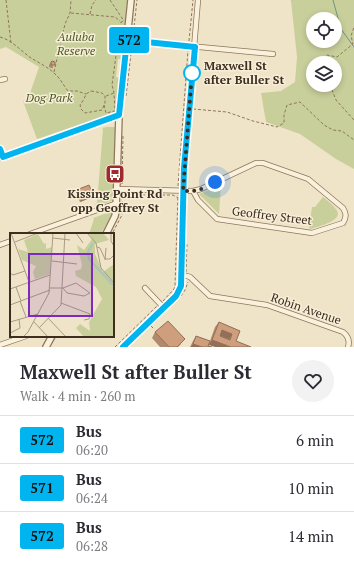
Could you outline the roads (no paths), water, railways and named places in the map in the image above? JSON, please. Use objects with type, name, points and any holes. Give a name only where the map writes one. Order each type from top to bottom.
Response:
[{"type":"street","points":[[106,233],[115,216],[117,202],[119,115],[129,43],[131,0]]},
{"type":"street","points":[[123,347],[164,308],[178,292],[181,286],[183,191],[198,0]]},
{"type":"street","points":[[129,43],[273,54]]},
{"type":"street","points":[[0,149],[2,158],[119,115]]},
{"type":"street","name":"Geoffrey Street","points":[[117,189],[193,191],[201,189],[256,163],[263,163],[311,181],[343,208],[346,212],[346,216],[343,223],[312,233],[217,219],[198,200],[193,191]]},
{"type":"street","points":[[33,233],[117,202]]},
{"type":"street","points":[[0,245],[10,241]]},
{"type":"street","name":"Robin Avenue","points":[[181,275],[190,277],[210,296],[267,305],[343,332],[348,338],[348,347]]},
{"type":"street","points":[[145,288],[164,308]]},
{"type":"street","points":[[0,345],[23,337]]},
{"type":"street","points":[[46,347],[51,337]]},
{"type":"lane","points":[[112,46],[129,43]]},
{"type":"waterway","points":[[333,0],[341,29],[354,47]]},
{"type":"place","name":"Maxwell St after Buller St","points":[[192,73]]},
{"type":"place","name":"Kissing Point Rd opp Geoffrey St","points":[[115,174]]},
{"type":"park label","name":"Auluba Reserve","points":[[76,44]]},
{"type":"park label","name":"Dog Park","points":[[49,98]]}]
